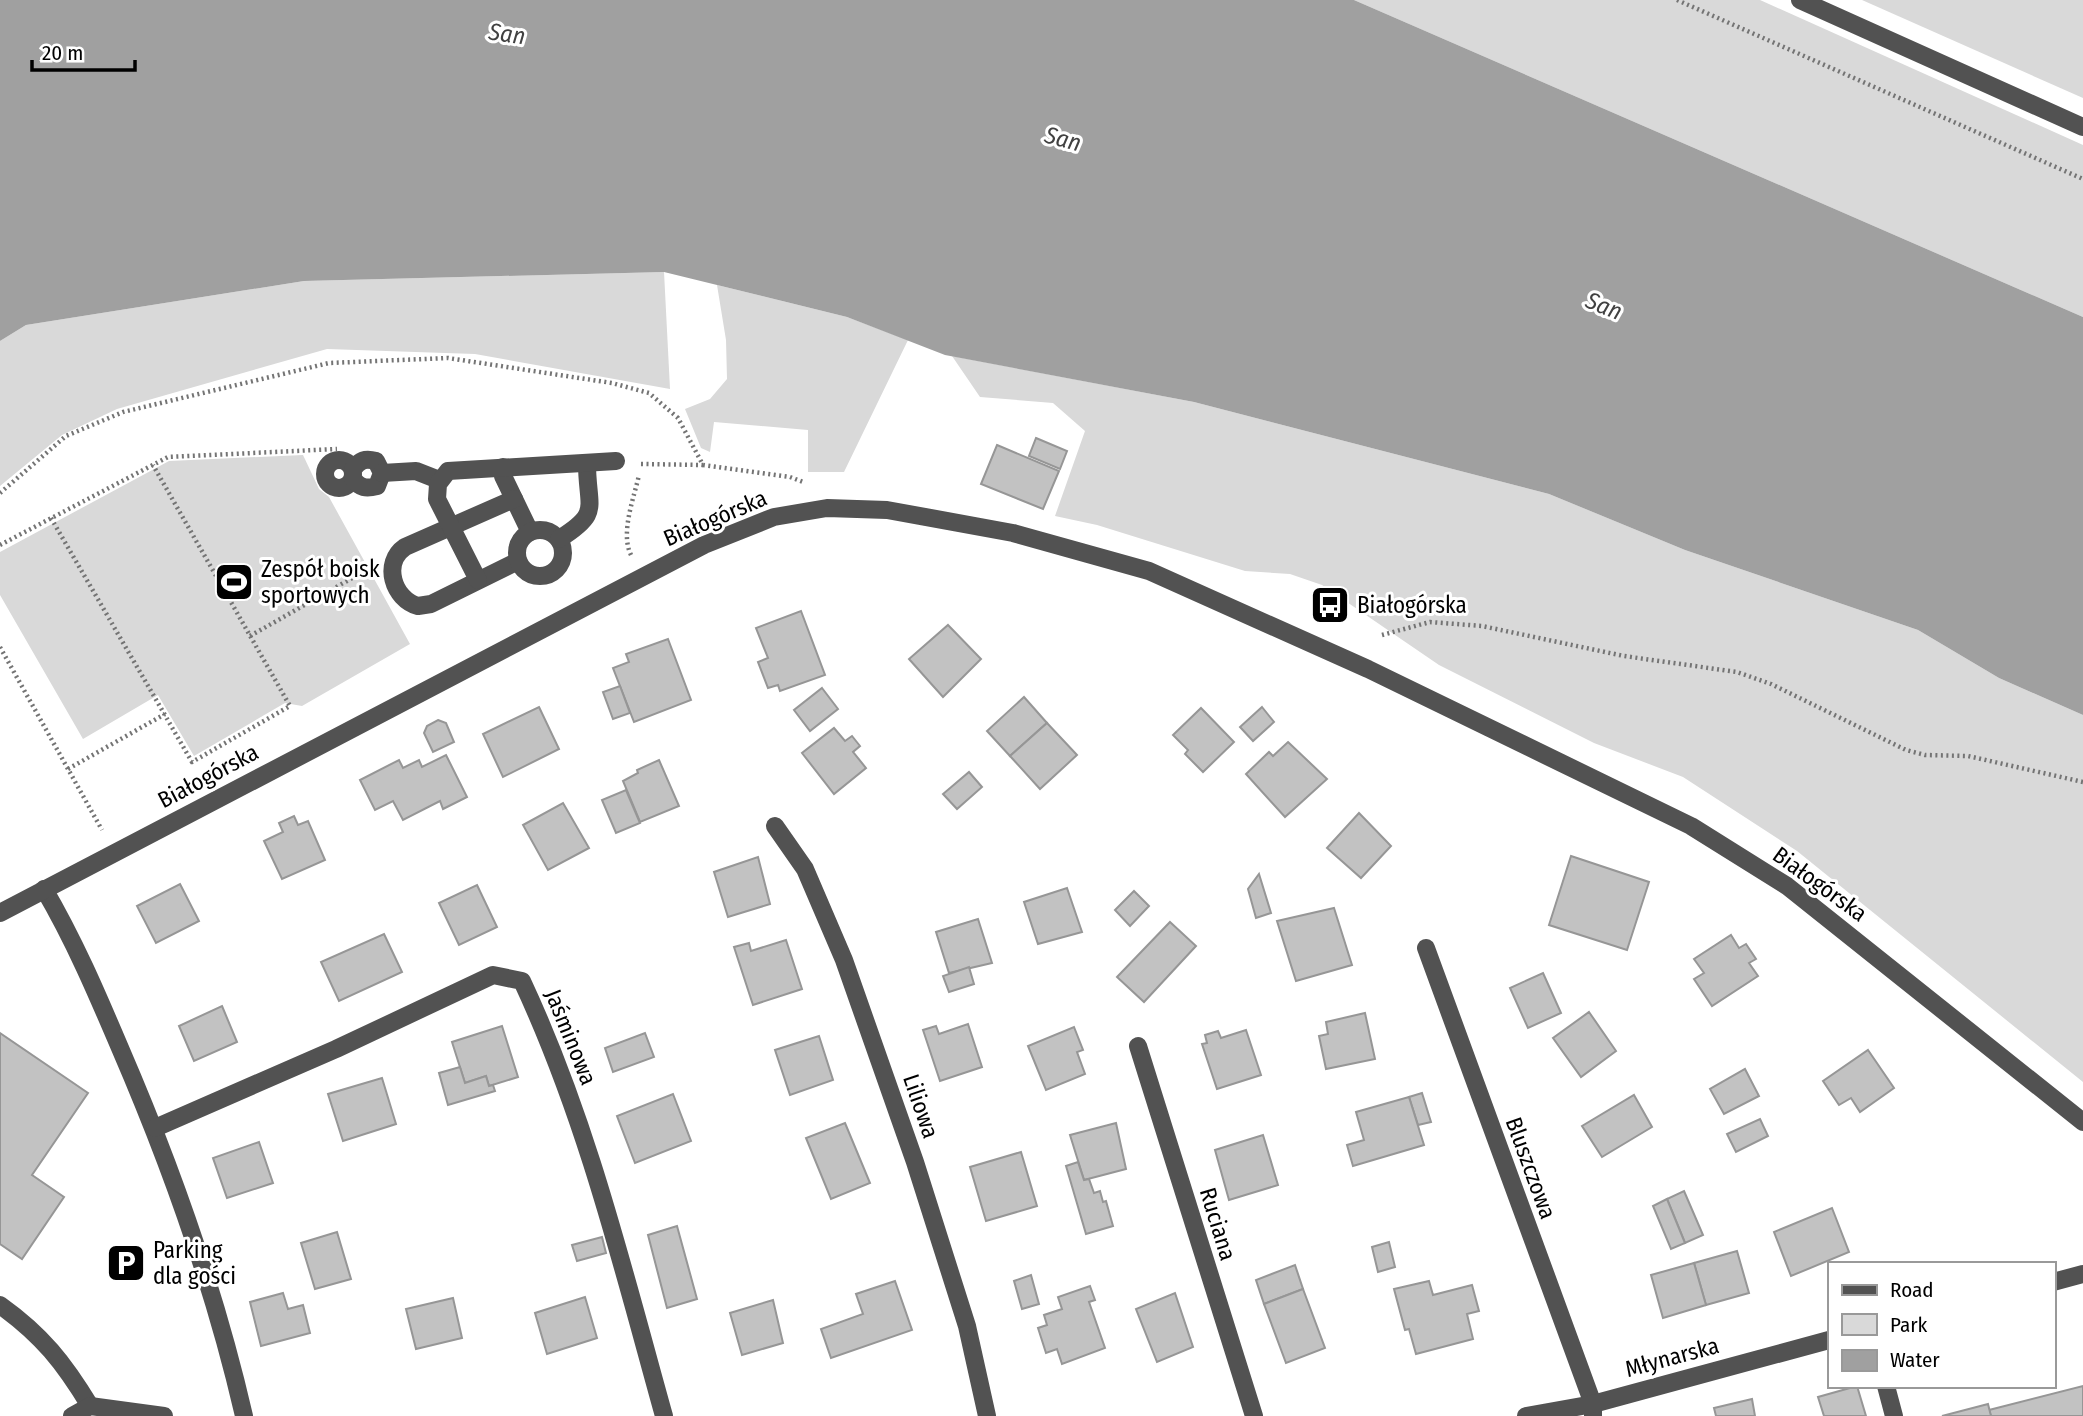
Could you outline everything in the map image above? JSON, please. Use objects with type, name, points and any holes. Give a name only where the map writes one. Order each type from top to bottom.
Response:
[{"type":"street","points":[[1800,0],[2083,127]]},
{"type":"street","points":[[478,580],[437,499],[439,480],[455,469],[616,461]]},
{"type":"street","points":[[559,540],[581,527],[589,512],[587,463]]},
{"type":"street","points":[[503,467],[503,476],[530,532]]},
{"type":"street","points":[[353,474],[359,486],[368,489],[377,486],[382,473],[416,471],[439,480]]},
{"type":"street","points":[[514,499],[400,551],[393,560],[392,577],[402,596],[418,606],[431,604],[518,561]]},
{"type":"street","name":"Białogórska","points":[[0,913],[704,545],[774,517],[827,508],[887,510],[1013,533],[1149,572],[1368,669],[1679,820],[1787,886],[2083,1122]]},
{"type":"street","points":[[545,530],[559,540],[563,549],[562,559],[557,568],[549,574],[534,576],[521,567],[517,548],[530,532],[545,530]]},
{"type":"street","name":"Liliowa","points":[[775,826],[805,869],[844,960],[955,1288],[987,1416]]},
{"type":"street","points":[[44,889],[67,929],[155,1128],[233,1366],[244,1416]]},
{"type":"street","name":"Bluszczowa","points":[[1426,948],[1593,1410]]},
{"type":"street","name":"Jaśminowa","points":[[155,1128],[336,1049],[493,975],[522,981],[544,1029],[595,1166],[664,1416]]},
{"type":"street","name":"Ruciana","points":[[1138,1046],[1254,1416]]},
{"type":"street","points":[[2055,1281],[2083,1274]]},
{"type":"street","points":[[0,1305],[50,1347],[64,1364],[89,1411]]},
{"type":"street","name":"Młynarska","points":[[1526,1416],[1593,1410],[1828,1340]]},
{"type":"street","points":[[1887,1388],[1894,1416]]},
{"type":"street","points":[[72,1416],[89,1411],[164,1416]]},
{"type":"path","points":[[1676,0],[2083,179]]},
{"type":"path","points":[[0,493],[66,436],[123,412],[329,363],[449,358],[612,383],[649,393],[678,418],[703,465]]},
{"type":"path","points":[[616,461],[703,465],[790,477],[803,482]]},
{"type":"path","points":[[51,519],[192,762],[290,706],[153,465]]},
{"type":"path","points":[[1382,635],[1430,622],[1482,626],[1624,656],[1713,667],[1771,684],[1906,750],[1925,755],[1968,756],[2083,782]]},
{"type":"path","points":[[0,647],[103,832]]},
{"type":"path","points":[[68,769],[165,714]]},
{"type":"green space","points":[[1354,0],[1760,0],[2083,145],[2083,317]]},
{"type":"green space","points":[[1862,0],[2083,0],[2083,98]]},
{"type":"green space","points":[[664,272],[670,389],[475,354],[327,349],[117,409],[62,435],[0,486],[0,341],[26,325],[304,281]]},
{"type":"green space","points":[[717,285],[847,317],[908,340],[844,472],[808,472],[808,430],[714,422],[710,452],[701,448],[685,409],[710,399],[727,379],[726,340]]},
{"type":"green space","points":[[952,356],[1194,402],[1549,494],[1685,550],[1918,630],[1999,678],[2083,715],[2083,1082],[1797,851],[1683,777],[1594,743],[1439,665],[1322,585],[1290,574],[1245,571],[1097,525],[1055,516],[1085,431],[1053,403],[980,397]]},
{"type":"green space","name":"Zespół boisk sportowych","points":[[303,455],[319,489],[329,497],[410,644],[302,706],[285,703],[194,756],[158,695],[83,739],[0,595],[0,552],[169,461]]},
{"type":"water","name":"San","points":[[0,0],[1354,0],[2083,317],[2083,715],[1999,678],[1918,630],[1685,550],[1549,494],[1194,402],[945,355],[847,317],[664,272],[304,281],[26,325],[0,341]]},
{"type":"building","points":[[1036,438],[1067,451],[1060,469],[1029,456]]},
{"type":"building","points":[[997,445],[1059,471],[1043,509],[981,484]]},
{"type":"building","points":[[801,611],[825,675],[780,691],[778,685],[768,688],[758,662],[768,658],[756,628]]},
{"type":"building","points":[[948,625],[981,659],[943,697],[909,659]]},
{"type":"building","points":[[668,639],[691,700],[634,722],[613,668],[629,662],[626,654]]},
{"type":"building","points":[[620,686],[630,713],[613,719],[603,692]]},
{"type":"building","points":[[822,688],[838,709],[810,731],[794,710]]},
{"type":"building","points":[[1024,697],[1047,723],[1010,756],[987,731]]},
{"type":"building","points":[[539,707],[559,749],[503,777],[483,734]]},
{"type":"building","points":[[1262,707],[1274,722],[1253,741],[1240,727]]},
{"type":"building","points":[[1201,708],[1234,742],[1203,772],[1185,754],[1188,750],[1173,735]]},
{"type":"building","points":[[438,720],[446,723],[454,742],[433,752],[424,733],[427,726]]},
{"type":"building","points":[[1047,723],[1077,755],[1040,789],[1010,756]]},
{"type":"building","points":[[834,728],[845,741],[852,736],[860,746],[853,752],[866,768],[834,794],[802,753]]},
{"type":"building","points":[[1288,742],[1327,779],[1285,817],[1246,774],[1269,752],[1273,756]]},
{"type":"building","points":[[446,755],[467,797],[443,809],[440,801],[403,820],[393,801],[375,810],[360,780],[399,760],[403,768],[419,760],[422,767]]},
{"type":"building","points":[[659,760],[679,806],[640,822],[623,781],[638,773],[637,770]]},
{"type":"building","points":[[969,772],[982,787],[957,809],[943,794]]},
{"type":"building","points":[[626,790],[640,823],[616,833],[602,800]]},
{"type":"building","points":[[563,803],[589,848],[548,870],[523,825]]},
{"type":"building","points":[[1359,813],[1391,846],[1361,878],[1327,848]]},
{"type":"building","points":[[294,816],[298,825],[308,821],[325,860],[282,879],[264,841],[283,832],[279,823]]},
{"type":"building","points":[[1571,856],[1649,882],[1627,950],[1549,925]]},
{"type":"building","points":[[758,857],[770,904],[728,917],[714,872]]},
{"type":"building","points":[[1259,874],[1271,913],[1256,918],[1248,889]]},
{"type":"building","points":[[180,884],[199,921],[156,943],[137,906]]},
{"type":"building","points":[[477,885],[497,927],[459,945],[439,903]]},
{"type":"building","points":[[1067,888],[1082,932],[1038,944],[1024,902]]},
{"type":"building","points":[[1134,891],[1149,906],[1130,926],[1115,910]]},
{"type":"building","points":[[1334,908],[1352,965],[1296,981],[1277,921]]},
{"type":"building","points":[[978,919],[992,963],[949,973],[936,932]]},
{"type":"building","points":[[1170,922],[1196,946],[1144,1002],[1117,977]]},
{"type":"building","points":[[384,934],[402,972],[339,1001],[321,962]]},
{"type":"building","points":[[1731,935],[1739,948],[1746,944],[1756,959],[1749,963],[1758,976],[1712,1006],[1694,979],[1704,973],[1694,959]]},
{"type":"building","points":[[786,940],[802,989],[753,1005],[734,947],[749,943],[751,951]]},
{"type":"building","points":[[969,967],[974,984],[949,992],[943,976]]},
{"type":"building","points":[[1543,973],[1561,1013],[1528,1028],[1510,988]]},
{"type":"building","points":[[222,1006],[237,1042],[194,1061],[179,1026]]},
{"type":"building","points":[[1589,1012],[1616,1051],[1581,1077],[1553,1038]]},
{"type":"building","points":[[1365,1013],[1375,1059],[1326,1069],[1319,1036],[1328,1034],[1326,1022]]},
{"type":"building","points":[[968,1024],[982,1067],[940,1081],[923,1030],[936,1026],[939,1034]]},
{"type":"building","points":[[502,1026],[518,1077],[489,1086],[486,1076],[465,1083],[452,1042]]},
{"type":"building","points":[[1074,1027],[1083,1050],[1077,1052],[1085,1074],[1046,1090],[1028,1046]]},
{"type":"building","points":[[1246,1030],[1261,1075],[1217,1089],[1202,1044],[1207,1043],[1205,1035],[1218,1031],[1221,1038]]},
{"type":"building","points":[[0,1033],[88,1093],[32,1175],[64,1197],[22,1259],[0,1244]]},
{"type":"building","points":[[645,1033],[654,1057],[613,1072],[605,1048]]},
{"type":"building","points":[[819,1036],[833,1080],[790,1095],[775,1050]]},
{"type":"building","points":[[1868,1050],[1894,1088],[1860,1112],[1851,1098],[1839,1105],[1823,1081]]},
{"type":"building","points":[[460,1067],[465,1083],[486,1076],[489,1086],[493,1085],[495,1091],[448,1105],[439,1073]]},
{"type":"building","points":[[1745,1069],[1759,1096],[1724,1114],[1710,1089]]},
{"type":"building","points":[[382,1078],[396,1124],[343,1141],[328,1094]]},
{"type":"building","points":[[1422,1093],[1431,1122],[1418,1125],[1409,1097]]},
{"type":"building","points":[[673,1094],[691,1141],[635,1163],[617,1116]]},
{"type":"building","points":[[1634,1095],[1652,1127],[1602,1157],[1582,1126]]},
{"type":"building","points":[[1409,1097],[1424,1145],[1353,1166],[1347,1145],[1364,1140],[1356,1112]]},
{"type":"building","points":[[1760,1119],[1768,1136],[1736,1152],[1727,1134]]},
{"type":"building","points":[[845,1123],[870,1183],[831,1199],[806,1138]]},
{"type":"building","points":[[1116,1123],[1126,1169],[1084,1180],[1070,1135]]},
{"type":"building","points":[[1263,1135],[1278,1185],[1229,1200],[1215,1150]]},
{"type":"building","points":[[259,1142],[273,1183],[227,1198],[213,1158]]},
{"type":"building","points":[[1021,1152],[1037,1206],[986,1221],[970,1167]]},
{"type":"building","points":[[1078,1162],[1084,1180],[1089,1179],[1094,1193],[1100,1191],[1103,1202],[1106,1201],[1113,1226],[1086,1234],[1066,1166]]},
{"type":"building","points":[[1684,1191],[1703,1235],[1685,1243],[1667,1199]]},
{"type":"building","points":[[1667,1199],[1685,1243],[1671,1249],[1653,1206]]},
{"type":"building","points":[[1832,1208],[1849,1252],[1791,1276],[1774,1232]]},
{"type":"building","points":[[677,1226],[697,1299],[667,1308],[648,1235]]},
{"type":"building","points":[[337,1232],[351,1279],[315,1289],[301,1243]]},
{"type":"building","points":[[602,1237],[606,1253],[577,1261],[572,1245]]},
{"type":"building","points":[[1389,1242],[1395,1267],[1378,1272],[1372,1247]]},
{"type":"building","points":[[1737,1251],[1749,1293],[1706,1305],[1694,1263]]},
{"type":"building","points":[[1694,1263],[1706,1305],[1663,1318],[1651,1275]]},
{"type":"building","points":[[1295,1265],[1303,1289],[1264,1304],[1256,1280]]},
{"type":"building","points":[[1031,1275],[1039,1304],[1022,1309],[1014,1281]]},
{"type":"building","points":[[895,1281],[912,1330],[831,1358],[821,1329],[863,1314],[856,1294]]},
{"type":"building","points":[[1429,1281],[1433,1295],[1472,1285],[1479,1311],[1467,1314],[1473,1339],[1416,1354],[1409,1329],[1405,1330],[1394,1289]]},
{"type":"building","points":[[1090,1286],[1095,1300],[1089,1302],[1105,1348],[1062,1364],[1057,1349],[1046,1353],[1038,1328],[1047,1325],[1044,1315],[1062,1309],[1058,1297]]},
{"type":"building","points":[[1303,1289],[1325,1348],[1286,1363],[1264,1304]]},
{"type":"building","points":[[283,1293],[288,1309],[303,1305],[310,1333],[261,1346],[250,1302]]},
{"type":"building","points":[[1175,1293],[1193,1347],[1157,1362],[1136,1309]]},
{"type":"building","points":[[585,1297],[597,1338],[547,1354],[535,1313]]},
{"type":"building","points":[[453,1298],[462,1338],[416,1349],[406,1309]]},
{"type":"building","points":[[773,1300],[783,1343],[742,1355],[730,1313]]},
{"type":"building","points":[[2083,1386],[2083,1416],[1991,1416],[1989,1410]]},
{"type":"building","points":[[1858,1388],[1866,1416],[1824,1416],[1818,1397]]},
{"type":"building","points":[[1752,1399],[1755,1416],[1716,1416],[1714,1408]]},
{"type":"building","points":[[1988,1404],[1991,1416],[1942,1416]]},
{"type":"place","name":"Zespół boisk sportowych","points":[[234,582]]},
{"type":"place","name":"Białogórska","points":[[1330,605]]},
{"type":"place","name":"Parking dla gości","points":[[126,1263]]}]
